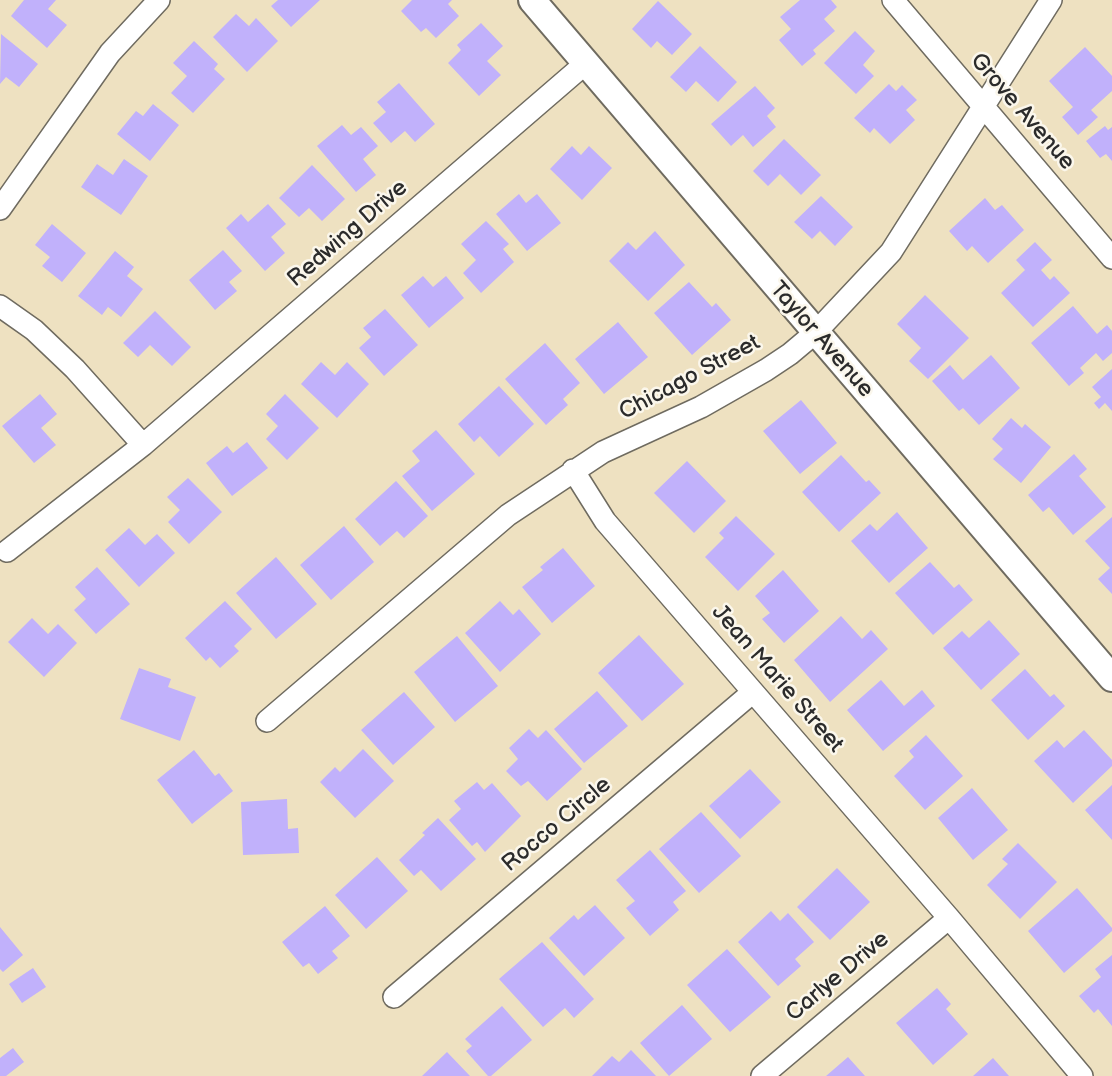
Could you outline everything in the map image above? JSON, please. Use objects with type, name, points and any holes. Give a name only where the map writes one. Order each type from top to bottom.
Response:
[{"type":"street","points":[[0,209],[110,53],[159,0]]},
{"type":"street","name":"Taylor Avenue","points":[[531,0],[1112,678]]},
{"type":"street","name":"Grove Avenue","points":[[893,0],[1112,258]]},
{"type":"street","name":"Chicago Street","points":[[267,721],[508,515],[603,452],[701,407],[782,359],[815,334],[891,253],[1051,0]]},
{"type":"street","name":"Redwing Drive","points":[[7,551],[144,445],[586,63]]},
{"type":"street","points":[[0,306],[34,331],[75,369],[144,445]]},
{"type":"street","name":"Jean Marie Street","points":[[573,470],[605,521],[1082,1076]]},
{"type":"street","name":"Rocco Circle","points":[[394,997],[753,692]]},
{"type":"street","name":"Carlye Drive","points":[[762,1076],[948,918]]},
{"type":"building","points":[[24,0],[56,0],[48,9],[67,25],[47,48],[11,16]]},
{"type":"building","points":[[278,0],[320,0],[291,27],[271,6]]},
{"type":"building","points":[[412,0],[452,0],[448,4],[459,16],[436,38],[426,28],[421,32],[401,11]]},
{"type":"building","points":[[800,0],[831,0],[837,7],[824,19],[835,31],[813,50],[816,54],[802,66],[779,40],[791,29],[780,17]]},
{"type":"building","points":[[658,1],[692,34],[672,55],[657,41],[651,48],[632,29]]},
{"type":"building","points":[[236,14],[249,26],[256,18],[278,41],[247,72],[213,37]]},
{"type":"building","points":[[481,23],[503,46],[487,61],[501,75],[479,96],[448,63],[461,50],[457,45]]},
{"type":"building","points":[[855,31],[875,51],[863,65],[874,76],[856,94],[824,63]]},
{"type":"building","points":[[1,34],[38,64],[19,87],[6,77],[0,84]]},
{"type":"building","points":[[194,41],[218,64],[214,69],[225,79],[193,113],[171,93],[187,76],[173,63]]},
{"type":"building","points":[[700,46],[737,82],[718,102],[696,81],[686,92],[670,77]]},
{"type":"building","points":[[1085,47],[1112,76],[1112,91],[1091,110],[1098,117],[1078,135],[1062,117],[1073,107],[1049,81]]},
{"type":"building","points":[[399,83],[435,124],[415,142],[405,131],[391,143],[373,123],[386,112],[377,102]]},
{"type":"building","points":[[889,84],[896,91],[902,85],[917,100],[906,110],[915,120],[890,144],[874,128],[870,133],[854,118]]},
{"type":"building","points":[[755,86],[775,108],[767,116],[776,127],[753,147],[743,135],[731,146],[711,124]]},
{"type":"building","points":[[153,104],[179,125],[150,161],[117,134],[136,111],[143,116]]},
{"type":"building","points":[[342,125],[351,135],[361,127],[378,146],[363,159],[376,175],[356,192],[317,146]]},
{"type":"building","points":[[1105,126],[1108,130],[1112,127],[1112,161],[1106,154],[1100,158],[1086,141]]},
{"type":"building","points":[[784,139],[821,175],[801,195],[780,174],[768,186],[753,171]]},
{"type":"building","points":[[572,146],[581,155],[589,146],[612,168],[582,200],[550,169]]},
{"type":"building","points":[[124,159],[148,176],[121,215],[81,187],[97,164],[113,175]]},
{"type":"building","points":[[312,165],[345,199],[322,221],[309,208],[299,217],[279,198]]},
{"type":"building","points":[[519,194],[526,203],[537,194],[561,223],[527,251],[496,214]]},
{"type":"building","points":[[821,196],[853,227],[835,246],[820,231],[812,239],[794,222]]},
{"type":"building","points":[[985,198],[995,210],[1002,205],[1024,230],[988,263],[972,246],[967,251],[949,231]]},
{"type":"building","points":[[268,204],[286,224],[271,237],[285,253],[265,271],[226,228],[241,214],[248,222]]},
{"type":"building","points":[[486,221],[509,244],[503,249],[514,262],[481,293],[463,273],[476,260],[461,244]]},
{"type":"building","points":[[52,224],[86,253],[62,282],[42,266],[50,257],[35,245]]},
{"type":"building","points":[[655,231],[685,265],[648,301],[609,261],[628,242],[636,250]]},
{"type":"building","points":[[1035,242],[1052,260],[1041,270],[1050,280],[1054,276],[1070,293],[1033,327],[1001,293],[1025,270],[1016,260]]},
{"type":"building","points":[[223,250],[242,271],[229,282],[237,291],[215,310],[189,280]]},
{"type":"building","points":[[115,251],[134,267],[127,276],[143,289],[121,317],[108,307],[102,315],[78,296]]},
{"type":"building","points":[[423,276],[433,287],[446,276],[464,298],[429,328],[401,295]]},
{"type":"building","points":[[689,282],[712,307],[716,303],[731,320],[692,355],[654,313]]},
{"type":"building","points":[[925,295],[969,338],[928,379],[909,361],[921,348],[897,324]]},
{"type":"building","points":[[1073,306],[1097,334],[1107,325],[1112,331],[1112,353],[1103,361],[1096,353],[1080,368],[1084,373],[1069,386],[1031,343]]},
{"type":"building","points":[[385,309],[418,345],[384,376],[359,348],[371,337],[363,328]]},
{"type":"building","points":[[155,311],[191,347],[172,366],[150,345],[138,357],[123,343]]},
{"type":"building","points":[[618,322],[648,357],[604,394],[575,359]]},
{"type":"building","points":[[545,343],[580,383],[563,399],[568,405],[546,425],[505,379]]},
{"type":"building","points":[[991,355],[1020,388],[979,425],[963,408],[959,411],[932,381],[950,365],[963,380]]},
{"type":"building","points":[[321,362],[335,375],[347,362],[369,384],[337,418],[301,384]]},
{"type":"building","points":[[1112,369],[1112,411],[1105,403],[1099,409],[1094,403],[1101,397],[1092,387]]},
{"type":"building","points":[[499,386],[534,424],[499,457],[480,436],[474,442],[458,424]]},
{"type":"building","points":[[40,394],[57,414],[41,428],[56,445],[34,463],[2,426]]},
{"type":"building","points":[[285,394],[319,428],[287,460],[266,439],[278,426],[266,414]]},
{"type":"building","points":[[801,400],[837,443],[800,474],[763,431]]},
{"type":"building","points":[[1011,418],[1022,428],[1025,424],[1051,447],[1021,483],[993,459],[1003,449],[992,439]]},
{"type":"building","points":[[436,430],[475,474],[432,511],[402,476],[420,461],[412,451]]},
{"type":"building","points":[[247,442],[268,468],[232,496],[206,463],[227,446],[233,453]]},
{"type":"building","points":[[1074,454],[1087,469],[1079,476],[1106,507],[1073,535],[1049,507],[1043,512],[1028,495]]},
{"type":"building","points":[[841,455],[866,482],[869,480],[881,493],[839,532],[802,492]]},
{"type":"building","points":[[687,461],[726,501],[694,533],[654,493]]},
{"type":"building","points":[[188,478],[222,512],[189,544],[168,522],[180,510],[167,497]]},
{"type":"building","points":[[396,481],[428,516],[404,538],[397,531],[380,546],[355,519]]},
{"type":"building","points":[[897,512],[928,548],[889,583],[851,541],[870,524],[877,531]]},
{"type":"building","points":[[736,516],[775,554],[738,591],[705,557],[724,538],[719,533]]},
{"type":"building","points":[[1112,517],[1112,594],[1098,579],[1110,568],[1085,541]]},
{"type":"building","points":[[344,526],[374,562],[331,600],[300,565]]},
{"type":"building","points":[[129,528],[145,545],[157,534],[175,553],[139,587],[105,550]]},
{"type":"building","points":[[563,548],[595,586],[552,623],[522,587],[543,570],[540,567]]},
{"type":"building","points":[[276,557],[317,604],[276,639],[236,593]]},
{"type":"building","points":[[930,562],[954,588],[959,584],[973,600],[933,635],[895,593]]},
{"type":"building","points":[[97,567],[130,604],[96,634],[74,610],[86,599],[75,587]]},
{"type":"building","points":[[783,570],[819,611],[784,643],[762,619],[770,613],[755,596]]},
{"type":"building","points":[[225,601],[252,629],[234,646],[239,651],[220,668],[210,657],[206,661],[185,638]]},
{"type":"building","points":[[500,601],[513,615],[519,609],[541,634],[500,672],[465,633]]},
{"type":"building","points":[[841,616],[862,639],[871,630],[888,649],[830,702],[794,660]]},
{"type":"building","points":[[32,618],[48,634],[58,624],[77,643],[44,677],[8,642]]},
{"type":"building","points":[[989,620],[1020,654],[981,690],[943,648],[962,631],[969,638]]},
{"type":"building","points":[[639,635],[684,684],[642,721],[598,673]]},
{"type":"building","points":[[457,636],[498,686],[455,722],[414,672]]},
{"type":"building","points":[[139,668],[171,679],[168,687],[196,697],[180,741],[120,719]]},
{"type":"building","points":[[1025,669],[1050,697],[1054,694],[1065,706],[1028,740],[991,700]]},
{"type":"building","points":[[881,680],[904,706],[922,690],[935,706],[883,751],[847,710]]},
{"type":"building","points":[[597,691],[628,726],[584,763],[554,729]]},
{"type":"building","points":[[404,692],[435,727],[393,765],[361,730]]},
{"type":"building","points":[[529,729],[538,738],[546,730],[582,769],[547,801],[528,781],[521,786],[506,771],[518,759],[509,748]]},
{"type":"building","points":[[1084,730],[1112,760],[1112,766],[1073,803],[1034,761],[1057,740],[1064,748]]},
{"type":"building","points":[[926,735],[963,776],[925,810],[894,776],[914,757],[909,751]]},
{"type":"building","points":[[363,749],[394,781],[355,818],[320,782],[335,767],[340,772]]},
{"type":"building","points":[[194,750],[215,776],[219,773],[233,791],[192,824],[157,780]]},
{"type":"building","points":[[750,769],[781,802],[740,839],[709,806]]},
{"type":"building","points":[[477,782],[484,790],[492,783],[521,816],[485,852],[477,842],[472,846],[449,820],[461,809],[454,801]]},
{"type":"building","points":[[1112,785],[1112,840],[1085,810]]},
{"type":"building","points":[[972,788],[1008,830],[973,860],[938,818]]},
{"type":"building","points":[[287,799],[288,829],[298,828],[299,853],[243,855],[241,802]]},
{"type":"building","points":[[701,812],[741,856],[699,893],[659,849]]},
{"type":"building","points":[[438,818],[476,859],[441,891],[421,870],[414,876],[399,860]]},
{"type":"building","points":[[1018,843],[1057,882],[1020,919],[987,885],[1008,864],[1002,859]]},
{"type":"building","points":[[650,850],[686,891],[673,902],[679,910],[650,936],[626,908],[635,901],[616,880]]},
{"type":"building","points":[[377,857],[408,891],[366,929],[335,895]]},
{"type":"building","points":[[837,868],[870,902],[830,940],[797,907]]},
{"type":"building","points":[[1077,888],[1112,931],[1064,973],[1028,931]]},
{"type":"building","points":[[595,905],[625,938],[584,976],[549,938],[574,915],[578,920]]},
{"type":"building","points":[[325,906],[350,936],[332,951],[338,958],[318,974],[309,963],[303,967],[282,942]]},
{"type":"building","points":[[771,911],[780,921],[788,913],[814,942],[795,959],[801,966],[778,986],[738,942]]},
{"type":"building","points":[[0,927],[23,955],[3,972],[0,969]]},
{"type":"building","points":[[542,942],[594,999],[574,1018],[565,1008],[543,1027],[499,979]]},
{"type":"building","points":[[727,949],[771,997],[730,1032],[687,985]]},
{"type":"building","points":[[1112,955],[1112,1026],[1098,1009],[1094,1013],[1079,996],[1101,977],[1095,969]]},
{"type":"building","points":[[33,968],[46,987],[22,1003],[9,984]]},
{"type":"building","points":[[937,988],[951,1004],[946,1009],[968,1034],[933,1065],[896,1023]]},
{"type":"building","points":[[682,1005],[712,1039],[669,1076],[640,1043]]},
{"type":"building","points":[[502,1006],[532,1040],[488,1076],[466,1051],[472,1046],[465,1039]]},
{"type":"building","points":[[13,1048],[24,1062],[6,1076],[0,1076],[0,1058]]},
{"type":"building","points":[[631,1050],[656,1076],[592,1076],[612,1056],[619,1062]]},
{"type":"building","points":[[447,1052],[470,1076],[422,1076]]},
{"type":"building","points":[[848,1057],[865,1076],[826,1076]]},
{"type":"building","points":[[993,1058],[1009,1076],[973,1076]]}]
